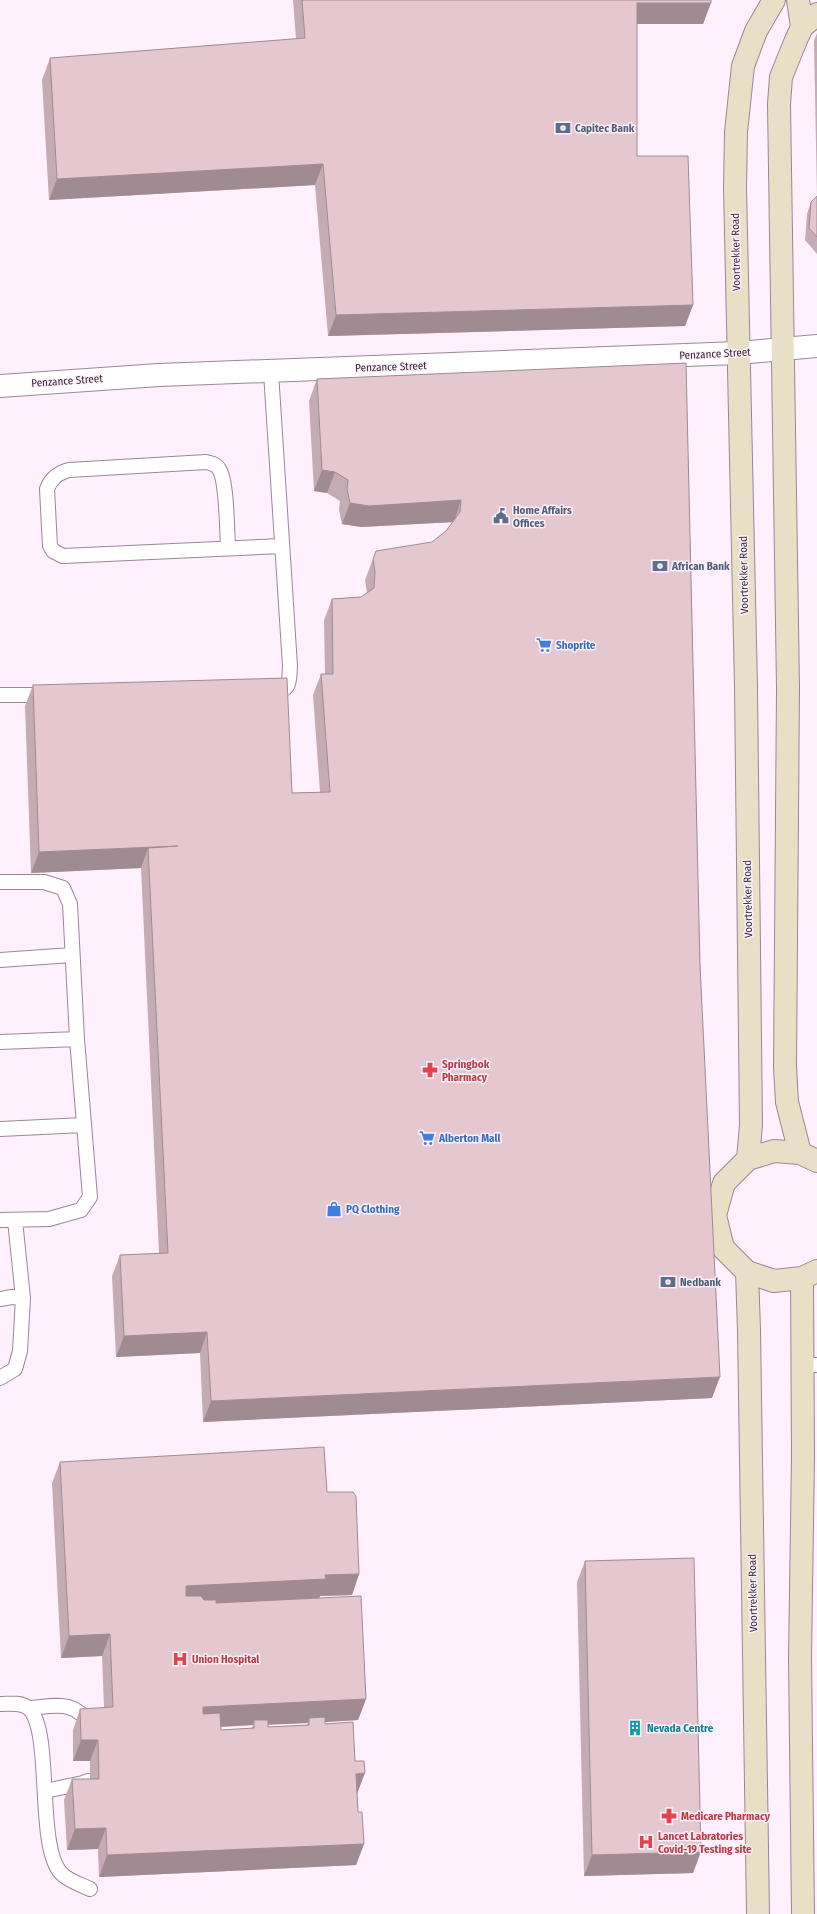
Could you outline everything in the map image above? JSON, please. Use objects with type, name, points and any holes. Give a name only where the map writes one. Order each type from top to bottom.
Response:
[{"type":"main road","name":"Voortrekker Road","points":[[748,1159],[751,1126],[746,694],[735,187],[736,132],[743,66],[756,31],[774,0]]},
{"type":"main road","points":[[798,0],[809,20],[781,77],[779,104],[788,688],[785,1067],[786,1102],[809,1157]]},
{"type":"main road","points":[[803,1914],[800,1658],[803,1456],[809,1365],[809,1274],[774,1281],[747,1272],[723,1248],[715,1215],[724,1183],[748,1159],[774,1151],[809,1157]]},
{"type":"main road","name":"Voortrekker Road","points":[[747,1272],[758,1914]]},
{"type":"street","name":"Penzance Street","points":[[0,386],[159,375],[271,372],[738,353],[817,346]]},
{"type":"lane","points":[[262,694],[282,691],[289,682],[271,372]]},
{"type":"lane","points":[[228,548],[223,482],[220,470],[215,464],[206,462],[69,470],[56,475],[50,481],[47,489],[49,541],[50,546],[57,555],[63,556],[282,546]]},
{"type":"lane","points":[[0,695],[63,695]]},
{"type":"lane","points":[[0,882],[44,882],[63,888],[70,904],[77,1038],[90,1197],[81,1210],[49,1219],[0,1220]]},
{"type":"lane","points":[[0,960],[72,955]]},
{"type":"lane","points":[[0,1042],[77,1038]]},
{"type":"lane","points":[[0,1130],[84,1126]]},
{"type":"lane","points":[[0,1378],[15,1368],[20,1351],[23,1298],[15,1220]]},
{"type":"lane","points":[[0,1299],[12,1297],[23,1298]]},
{"type":"lane","points":[[0,1704],[20,1704],[28,1708],[36,1719],[42,1757],[49,1844],[54,1860],[60,1872],[90,1889]]},
{"type":"lane","points":[[28,1708],[64,1706],[75,1709],[84,1714],[94,1729]]},
{"type":"lane","points":[[45,1791],[83,1783],[90,1780]]},
{"type":"building","points":[[302,0],[711,0],[711,3],[637,3],[637,156],[688,156],[693,305],[336,315],[323,164],[57,179],[50,58],[305,38]]},
{"type":"building","points":[[817,196],[817,237],[809,228],[811,202]]},
{"type":"building","points":[[686,363],[700,965],[720,1377],[211,1401],[207,1332],[124,1336],[120,1255],[168,1253],[148,848],[178,846],[39,852],[33,685],[287,678],[292,793],[330,792],[321,674],[333,674],[332,599],[361,597],[374,588],[375,572],[373,559],[376,551],[432,542],[446,531],[460,512],[461,500],[369,506],[350,503],[347,489],[348,480],[335,472],[322,470],[317,379]]},
{"type":"building","name":"Union Hospital","points":[[324,1447],[327,1492],[353,1492],[356,1496],[359,1574],[325,1575],[326,1579],[186,1586],[186,1596],[201,1596],[204,1600],[216,1600],[216,1603],[361,1596],[366,1699],[203,1707],[203,1714],[220,1713],[221,1730],[254,1728],[254,1720],[268,1720],[268,1727],[309,1725],[309,1718],[325,1717],[325,1724],[353,1722],[355,1761],[364,1761],[365,1773],[356,1774],[358,1812],[362,1812],[364,1844],[107,1855],[106,1828],[75,1829],[72,1779],[99,1779],[98,1740],[81,1740],[80,1709],[113,1707],[110,1634],[69,1636],[60,1462]]},
{"type":"building","name":"Nevada Centre","points":[[694,1558],[701,1852],[592,1855],[585,1561]]},
{"type":"place","name":"Capitec Bank","points":[[563,128]]},
{"type":"place","name":"Home Affairs Offices","points":[[501,516]]},
{"type":"place","name":"African Bank","points":[[660,566]]},
{"type":"place","name":"Shoprite","points":[[544,645]]},
{"type":"place","name":"Springbok Pharmacy","points":[[430,1070]]},
{"type":"place","name":"Alberton Mall","points":[[427,1138]]},
{"type":"place","name":"PQ Clothing","points":[[334,1209]]},
{"type":"place","name":"Nedbank","points":[[668,1282]]},
{"type":"place","name":"Union Hospital","points":[[180,1659]]},
{"type":"place","name":"Nevada Centre","points":[[635,1728]]},
{"type":"place","name":"Medicare Pharmacy","points":[[669,1816]]},
{"type":"place","name":"Lancet Labratories Covid-19 Testing site","points":[[646,1842]]}]
